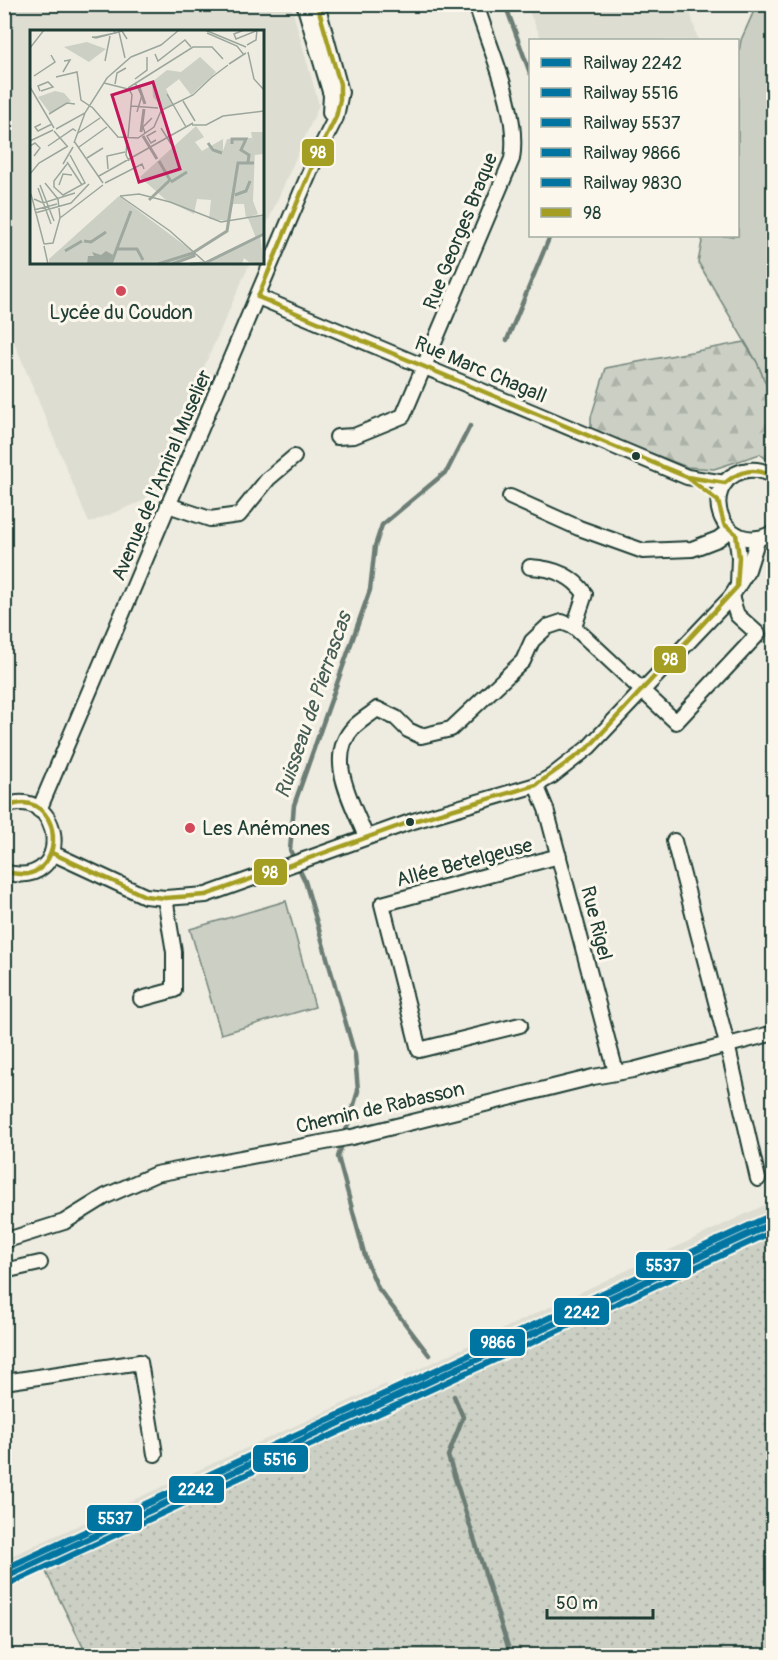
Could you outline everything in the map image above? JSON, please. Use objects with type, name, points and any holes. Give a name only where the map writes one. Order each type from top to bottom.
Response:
[{"type":"street","name":"Avenue de l'Amiral Muselier","points":[[304,4],[331,96],[330,114],[317,155]]},
{"type":"street","name":"Avenue de l'Amiral Muselier","points":[[39,810],[317,155],[336,117],[340,92],[317,4]]},
{"type":"street","name":"Rue Georges Braque","points":[[337,437],[354,436],[403,416],[512,159],[515,140],[509,109],[476,4]]},
{"type":"street","name":"Rue Marc Chagall","points":[[258,297],[687,477],[725,483]]},
{"type":"street","points":[[168,505],[210,519],[238,515],[268,479],[294,457]]},
{"type":"street","points":[[366,837],[341,772],[340,750],[353,728],[377,708],[396,718],[408,730],[421,736],[452,729],[523,661],[532,641],[547,627],[562,622],[574,627],[676,722],[758,634],[737,615],[734,592],[739,557],[733,532],[721,517],[718,501],[725,483],[741,471],[761,470],[774,477]]},
{"type":"street","name":"Rue Marc Chagall","points":[[687,477],[718,501]]},
{"type":"street","points":[[510,497],[579,528],[643,551],[692,549],[733,532],[758,538],[773,532]]},
{"type":"street","points":[[52,853],[123,888],[145,896],[165,898],[206,895],[366,837],[536,785],[560,771],[589,747],[734,592],[753,560],[758,538]]},
{"type":"street","points":[[530,567],[548,567],[566,575],[580,587],[585,594],[574,627]]},
{"type":"street","name":"Rue Rigel","points":[[536,785],[546,809],[616,1072]]},
{"type":"street","points":[[4,807],[20,804],[39,810],[52,825],[55,834],[52,853],[37,870],[27,874],[4,872]]},
{"type":"street","points":[[674,841],[727,1044],[758,1179]]},
{"type":"street","name":"Allée Betelgeuse","points":[[520,1025],[419,1050],[382,904],[559,856]]},
{"type":"street","points":[[141,999],[174,990],[174,952],[165,898]]},
{"type":"street","name":"Chemin de Rabasson","points":[[4,1241],[64,1222],[106,1196],[156,1174],[330,1141],[616,1072],[633,1070],[774,1033]]},
{"type":"street","points":[[4,1271],[40,1263]]},
{"type":"street","points":[[4,1382],[140,1362],[155,1454]]},
{"type":"shaded area","name":"Lycée du Coudon","points":[[4,5],[291,5],[319,105],[264,231],[264,30],[30,30],[30,264],[250,264],[145,500],[89,523],[5,320]]},
{"type":"shaded area","points":[[526,5],[688,5],[698,39],[542,39]]},
{"type":"shaded area","points":[[773,1201],[773,1231],[414,1398],[404,1376]]},
{"type":"shaded area","points":[[386,1384],[399,1405],[5,1589],[5,1559]]},
{"type":"green space","points":[[757,4],[774,5],[773,401],[757,362],[698,262],[703,237],[739,237],[739,51],[741,40]]},
{"type":"green space","points":[[744,342],[757,362],[773,401],[773,465],[760,454],[714,469],[687,467],[591,430],[591,417],[606,368]]},
{"type":"green space","points":[[286,901],[315,1007],[221,1034],[190,929]]},
{"type":"green space","points":[[773,1231],[773,1655],[87,1655],[45,1570]]},
{"type":"waterway","name":"Ruisseau de Pierrascas","points":[[505,4],[529,70]]},
{"type":"waterway","name":"Ruisseau de Pierrascas","points":[[507,340],[550,237]]},
{"type":"waterway","name":"Ruisseau de Pierrascas","points":[[345,1134],[358,1091],[355,1055],[305,881],[290,850],[294,805],[370,590],[375,546],[382,525],[447,471],[470,426]]},
{"type":"waterway","name":"Ruisseau de Pierrascas","points":[[343,1142],[338,1157],[366,1260],[378,1288],[429,1355]]},
{"type":"waterway","name":"Ruisseau de Pierrascas","points":[[454,1396],[463,1417],[448,1456],[511,1656]]},
{"type":"rail line","name":"5537","points":[[4,1569],[774,1214]]},
{"type":"rail line","name":"9866","points":[[4,1570],[771,1216]]},
{"type":"rail line","name":"9830","points":[[7,1576],[774,1222]]},
{"type":"rail line","name":"2242","points":[[4,1578],[774,1223]]},
{"type":"rail line","name":"5516","points":[[7,1585],[774,1231]]},
{"type":"transit line","name":"98","points":[[258,297],[317,155],[336,117],[340,100],[340,84],[317,4]]},
{"type":"transit line","name":"98","points":[[52,853],[145,896],[165,898],[206,895],[410,822],[536,785],[589,747],[737,587],[739,557],[736,534],[724,524],[718,501],[687,477],[258,297]]},
{"type":"transit line","name":"98","points":[[670,470],[687,477],[725,483],[736,475],[748,471],[774,477]]},
{"type":"transit line","name":"98","points":[[4,807],[18,803],[35,806],[44,813],[53,836],[48,860],[40,869],[28,874],[4,872]]},
{"type":"place","name":"Lycée du Coudon","points":[[121,291]]},
{"type":"place","name":"Les Anémones","points":[[190,828]]}]
